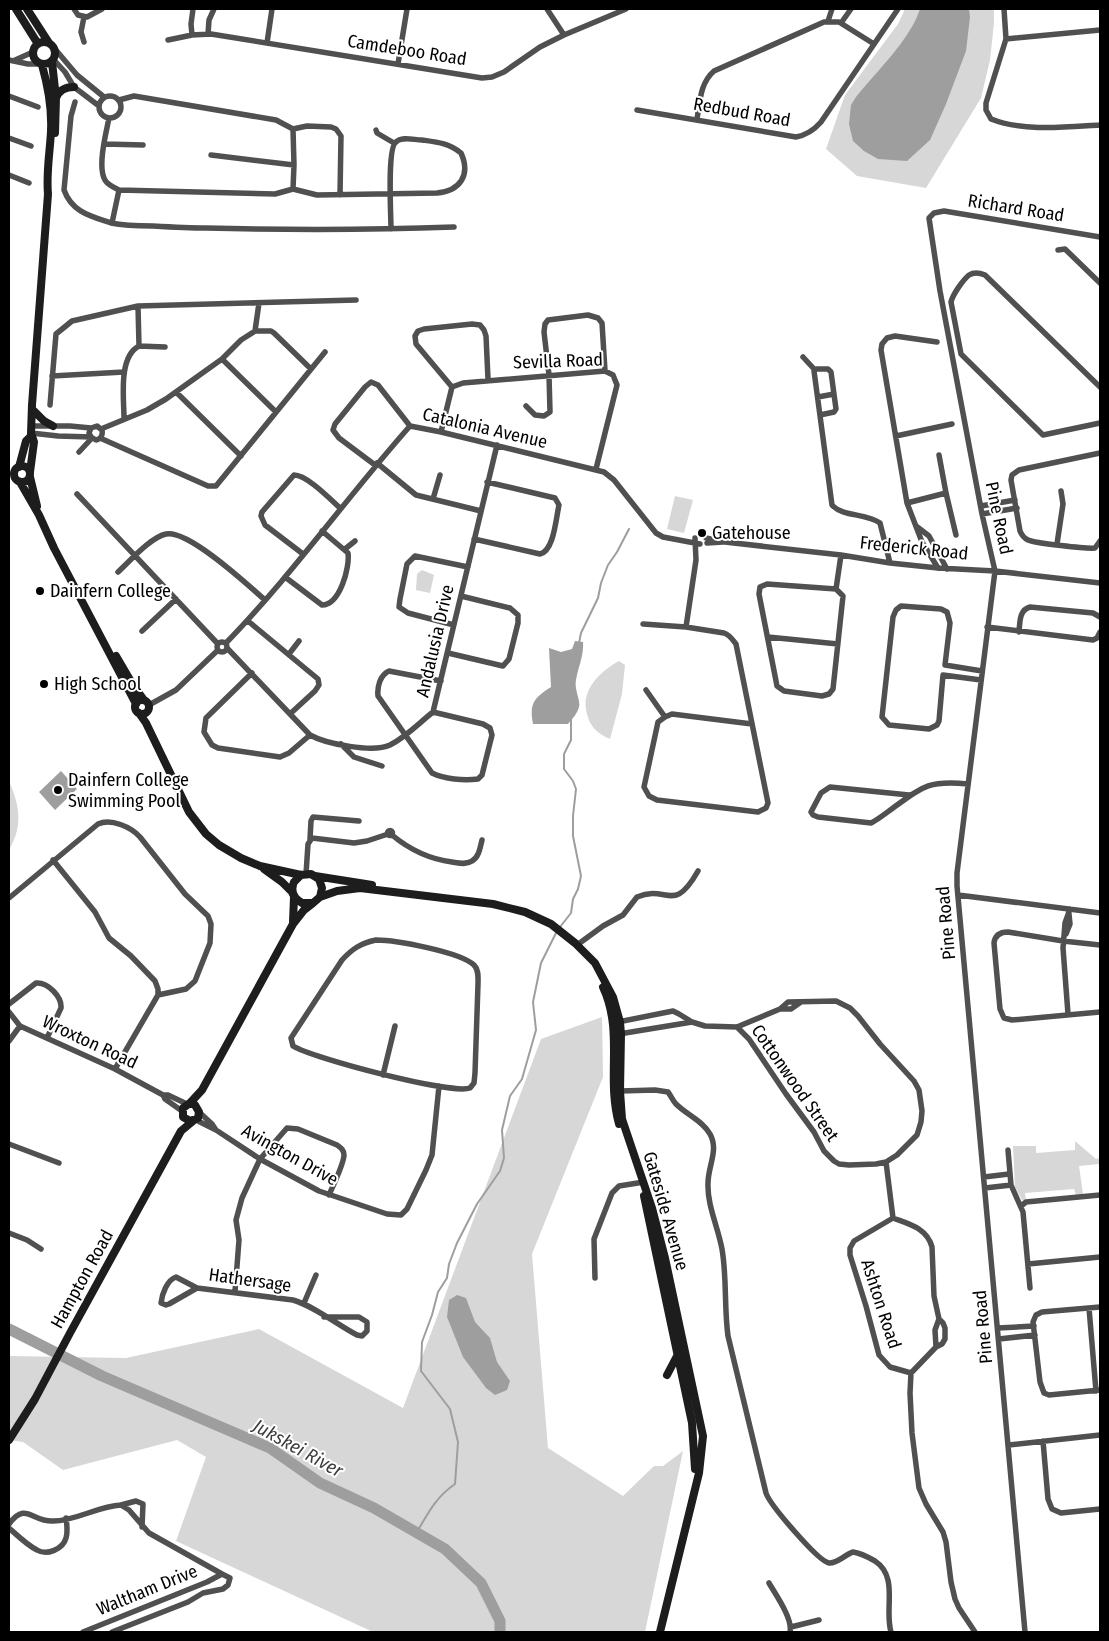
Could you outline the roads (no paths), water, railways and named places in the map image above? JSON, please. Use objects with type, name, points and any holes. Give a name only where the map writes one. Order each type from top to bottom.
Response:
[{"type":"street","points":[[16,9],[38,44]]},
{"type":"street","points":[[27,9],[52,46],[77,75],[104,97]]},
{"type":"street","points":[[74,9],[78,15],[84,17],[91,16],[102,9]]},
{"type":"street","points":[[192,35],[191,24],[194,9]]},
{"type":"street","points":[[208,34],[209,20],[214,9]]},
{"type":"street","points":[[267,43],[272,9]]},
{"type":"street","points":[[398,64],[406,9]]},
{"type":"street","points":[[546,9],[564,35]]},
{"type":"street","name":"Camdeboo Road","points":[[168,40],[208,34],[482,78],[492,77],[504,72],[540,47],[626,9]]},
{"type":"street","points":[[828,21],[832,9]]},
{"type":"street","points":[[841,23],[851,9]]},
{"type":"street","name":"Redbud Road","points":[[637,110],[796,137],[803,136],[816,128],[821,122],[898,9]]},
{"type":"street","points":[[1004,9],[1006,39],[986,103],[986,110],[991,119],[1010,124],[1052,128],[1100,125]]},
{"type":"street","points":[[84,17],[81,32],[84,42]]},
{"type":"street","points":[[697,119],[704,83],[714,71],[828,21],[841,23],[874,44]]},
{"type":"street","points":[[1006,39],[1100,30]]},
{"type":"street","points":[[11,60],[33,52],[38,44],[44,42],[52,46]]},
{"type":"street","points":[[48,194],[51,185],[55,140],[56,98],[52,46]]},
{"type":"street","points":[[9,483],[27,481],[30,474],[34,442],[32,409],[48,194],[50,110],[41,64],[34,59],[33,52]]},
{"type":"street","points":[[11,60],[28,64],[47,64],[53,61]]},
{"type":"street","points":[[53,61],[65,72],[74,87],[99,106],[102,115],[109,118],[120,113],[121,105],[114,96],[104,97],[101,99],[99,106]]},
{"type":"street","points":[[56,98],[57,94],[64,89],[74,87]]},
{"type":"street","points":[[9,96],[38,107]]},
{"type":"street","points":[[119,100],[134,96],[206,107],[276,120],[293,129],[319,126],[331,127],[339,133],[342,143],[340,195]]},
{"type":"street","points":[[75,102],[71,116],[64,190],[67,200],[80,211],[112,223],[126,226],[207,228],[391,229],[454,227]]},
{"type":"street","points":[[109,118],[102,169],[104,178],[111,186],[119,190],[275,194],[292,189],[317,195],[340,195],[390,194],[437,193],[449,191],[459,184],[466,166],[462,153],[445,143],[402,139],[394,143],[391,150],[390,194],[391,229]]},
{"type":"street","points":[[292,189],[294,165],[293,129]]},
{"type":"street","points":[[376,130],[377,134],[394,143]]},
{"type":"street","points":[[9,138],[31,146]]},
{"type":"street","points":[[105,144],[143,145]]},
{"type":"street","points":[[211,155],[294,165]]},
{"type":"street","points":[[9,175],[30,183]]},
{"type":"street","points":[[112,223],[119,190]]},
{"type":"street","name":"Richard Road","points":[[929,218],[934,213],[944,211],[1100,237]]},
{"type":"street","name":"Pine Road","points":[[929,218],[940,291],[982,514],[995,571],[968,784],[958,873],[958,895],[1025,1632]]},
{"type":"street","points":[[1058,250],[1065,249],[1100,283]]},
{"type":"street","points":[[1100,387],[985,275],[977,273],[969,275],[952,296],[962,354],[1043,435],[1100,423]]},
{"type":"street","points":[[50,406],[56,334],[66,324],[81,318],[138,306],[356,300]]},
{"type":"street","points":[[255,330],[259,304]]},
{"type":"street","points":[[138,306],[139,346]]},
{"type":"street","points":[[526,406],[535,415],[544,416],[549,414],[544,332],[546,322],[551,319],[588,315],[596,316],[602,323],[605,371]]},
{"type":"street","points":[[441,432],[452,388],[416,344],[415,336],[418,331],[424,328],[480,325],[486,336],[488,379]]},
{"type":"street","points":[[101,429],[147,410],[176,392],[222,359],[241,340],[255,330],[271,331],[274,333],[311,369]]},
{"type":"street","points":[[937,342],[895,336],[887,338],[882,344],[881,350],[907,503],[922,542],[938,568]]},
{"type":"street","points":[[124,418],[124,372],[134,350],[139,346],[165,347]]},
{"type":"street","points":[[32,432],[96,440],[100,438],[210,487],[216,486],[325,352]]},
{"type":"street","points":[[803,357],[814,370],[832,505],[840,510],[872,518],[880,523],[890,563]]},
{"type":"street","points":[[222,359],[276,412]]},
{"type":"street","points":[[814,370],[828,369],[831,372],[834,394],[836,411],[820,415]]},
{"type":"street","name":"Sevilla Road","points":[[452,388],[463,383],[488,379],[605,371],[613,376],[617,385],[596,469]]},
{"type":"street","points":[[52,376],[124,372]]},
{"type":"street","points":[[410,426],[378,385],[371,382],[334,424],[333,430],[339,438],[416,495],[481,511]]},
{"type":"street","points":[[176,392],[240,456]]},
{"type":"street","points":[[818,397],[834,394]]},
{"type":"street","points":[[32,409],[44,420],[55,426],[58,436]]},
{"type":"street","points":[[896,436],[952,424]]},
{"type":"street","points":[[100,438],[103,433],[97,426],[91,428],[55,426],[32,432],[26,441],[14,471],[14,476],[39,515],[54,548],[136,704],[136,709],[146,723],[180,796],[195,821],[219,845],[241,858],[260,866],[315,876],[321,883],[322,888],[320,897],[304,910],[293,924],[202,1090],[185,1109]]},
{"type":"street","name":"Catalonia Avenue","points":[[226,646],[304,554],[376,464],[410,426],[596,469],[608,474],[656,533],[663,537],[698,541],[686,627]]},
{"type":"street","points":[[91,428],[89,433],[91,438]]},
{"type":"street","points":[[78,452],[91,438]]},
{"type":"street","name":"Andalusia Drive","points":[[310,735],[317,739],[342,744],[379,748],[388,746],[404,736],[433,712],[442,681],[497,445]]},
{"type":"street","points":[[1100,453],[1019,470],[1012,476],[1011,480],[1020,531],[1025,538],[1034,542],[1092,548],[1095,548],[1100,541]]},
{"type":"street","points":[[939,455],[956,535]]},
{"type":"street","points":[[14,471],[24,467],[30,474],[39,515]]},
{"type":"street","points":[[304,554],[265,526],[261,516],[262,512],[294,475],[299,475],[307,480],[340,508]]},
{"type":"street","points":[[433,499],[440,475]]},
{"type":"street","points":[[474,539],[540,554],[547,552],[550,545],[559,505],[555,498],[487,482]]},
{"type":"street","points":[[1057,544],[1063,504],[1061,491]]},
{"type":"street","points":[[907,503],[946,493]]},
{"type":"street","points":[[78,494],[218,647],[224,652],[226,646]]},
{"type":"street","points":[[981,506],[1015,500]]},
{"type":"street","points":[[982,514],[1017,508]]},
{"type":"street","points":[[916,526],[929,536],[947,569]]},
{"type":"street","points":[[285,576],[320,604],[329,604],[341,590],[349,556],[345,549],[322,531]]},
{"type":"street","points":[[118,572],[160,536],[170,533],[203,549],[266,600]]},
{"type":"street","name":"Frederick Road","points":[[709,539],[890,563],[947,569],[995,571],[1100,583]]},
{"type":"street","points":[[345,549],[355,541]]},
{"type":"street","points":[[836,589],[841,555]]},
{"type":"street","points":[[454,625],[402,610],[400,599],[407,564],[415,556],[468,567]]},
{"type":"street","points":[[763,585],[836,589],[841,592],[844,600],[833,689],[829,694],[822,696],[784,691],[779,688],[776,682],[768,637],[759,594],[763,585]]},
{"type":"street","points":[[448,653],[503,666],[509,659],[518,623],[518,615],[510,608],[461,596]]},
{"type":"street","points":[[142,631],[176,600]]},
{"type":"street","points":[[898,607],[925,607],[940,609],[946,612],[950,623],[945,665],[939,721],[934,727],[929,729],[889,725],[883,720],[894,617],[898,607]]},
{"type":"street","points":[[1019,632],[1022,613],[1026,608],[1030,607],[1094,613],[1100,617]]},
{"type":"street","points":[[248,621],[314,675],[319,682],[316,691],[291,713]]},
{"type":"street","points":[[643,624],[686,627],[728,634],[736,644],[768,803],[766,808],[758,812],[657,800],[649,796],[644,787],[658,722],[665,717],[672,714],[752,724]]},
{"type":"street","points":[[988,627],[1093,640],[1098,638],[1100,632]]},
{"type":"street","points":[[100,634],[147,705],[146,723]]},
{"type":"street","points":[[768,637],[838,644]]},
{"type":"street","points":[[288,654],[299,641]]},
{"type":"street","points":[[139,713],[144,714],[147,705],[176,690],[222,642],[310,735],[289,754],[280,757],[218,748],[212,745],[204,732],[206,718],[252,674]]},
{"type":"street","points":[[945,665],[982,671]]},
{"type":"street","points":[[433,712],[486,725],[490,728],[492,735],[482,775],[478,779],[469,780],[444,777],[432,773],[404,736],[377,694],[383,674],[392,670],[442,681]]},
{"type":"street","points":[[944,674],[981,680]]},
{"type":"street","points":[[646,690],[665,717]]},
{"type":"street","points":[[136,704],[139,700],[147,705]]},
{"type":"street","points":[[342,744],[354,757],[382,766]]},
{"type":"street","points":[[909,795],[830,787],[821,793],[811,812],[818,818],[871,823],[909,795],[919,790],[946,782],[968,784]]},
{"type":"street","points":[[293,924],[294,882],[304,874],[313,817],[359,821]]},
{"type":"street","points":[[9,898],[101,822],[128,827],[137,834],[185,894],[208,916],[211,924],[210,943],[195,981],[186,989],[158,995]]},
{"type":"street","points":[[310,839],[314,837],[354,843],[390,835],[410,848],[432,858],[462,863],[468,863],[475,859],[480,850],[482,840]]},
{"type":"street","points":[[53,860],[95,912],[109,938],[131,956],[155,981],[158,989],[158,995],[115,1069]]},
{"type":"street","points":[[260,866],[282,882],[302,903],[312,903]]},
{"type":"street","points":[[577,945],[602,926],[623,915],[637,897],[653,894],[677,896],[689,887],[698,871]]},
{"type":"street","name":"Gateside Avenue","points":[[315,876],[386,887],[416,894]]},
{"type":"street","name":"Gateside Avenue","points":[[320,897],[353,888],[416,894],[510,907],[550,924],[577,945],[585,955],[605,991],[617,1022],[622,1119],[665,1258],[703,1436],[699,1474],[660,1632]]},
{"type":"street","points":[[958,895],[1069,912],[1100,913]]},
{"type":"street","points":[[1068,1014],[1064,939],[1065,923],[1069,912]]},
{"type":"street","points":[[1100,945],[1008,932],[1000,933],[994,943],[1000,1009],[1004,1018],[1012,1020],[1100,1012]]},
{"type":"street","points":[[376,940],[388,940],[430,948],[472,963],[477,970],[478,984],[474,1083],[470,1088],[462,1090],[383,1075],[300,1050],[293,1046],[291,1040],[342,960],[353,949],[362,944],[376,940]]},
{"type":"street","points":[[9,1004],[36,983],[40,982],[49,987],[62,1004],[47,1038]]},
{"type":"street","points":[[617,1022],[673,1011],[692,1022],[705,1026],[736,1027],[780,1009],[788,1002],[836,1001],[850,1008],[865,1024],[883,1048],[909,1075],[919,1090],[922,1115],[917,1134],[898,1155],[886,1162],[893,1218],[918,1228],[930,1240],[934,1296],[939,1319],[944,1325],[945,1339],[942,1344],[912,1373],[910,1394],[912,1434],[919,1488],[926,1504],[943,1532],[955,1599],[975,1632]]},
{"type":"street","name":"Wroxton Road","points":[[9,1012],[20,1026],[115,1069],[185,1109]]},
{"type":"street","points":[[648,1016],[651,1029]]},
{"type":"street","points":[[618,1034],[692,1022]]},
{"type":"street","points":[[9,1041],[20,1026]]},
{"type":"street","points":[[383,1075],[395,1026]]},
{"type":"street","name":"Cottonwood Street","points":[[736,1027],[749,1039],[829,1156],[842,1165],[886,1162]]},
{"type":"street","name":"Gateside Avenue","points":[[618,1034],[613,1073],[615,1107],[618,1122],[642,1183],[693,1433],[696,1483]]},
{"type":"street","name":"Avington Drive","points":[[197,1115],[260,1159],[329,1195],[393,1215],[403,1214],[432,1155],[439,1086]]},
{"type":"street","points":[[197,1115],[202,1090]]},
{"type":"street","points":[[620,1091],[655,1090],[668,1092],[677,1105],[702,1124],[710,1133],[713,1142],[713,1156],[708,1177],[708,1193],[722,1248],[727,1302],[725,1316],[728,1336],[766,1493],[769,1501],[815,1553],[826,1562],[834,1562],[853,1552],[870,1558],[884,1568],[889,1584],[891,1632]]},
{"type":"street","points":[[185,1109],[196,1105],[197,1115]]},
{"type":"street","points":[[185,1109],[187,1120],[197,1115]]},
{"type":"street","name":"Hampton Road","points":[[9,1440],[36,1399],[180,1131],[185,1109]]},
{"type":"street","name":"Hampton Road","points":[[180,1131],[197,1115]]},
{"type":"street","points":[[235,1292],[239,1240],[237,1216],[248,1184],[260,1159],[284,1130],[290,1128],[298,1129],[337,1145],[344,1152],[329,1195]]},
{"type":"street","points":[[9,1144],[59,1163]]},
{"type":"street","points":[[1008,1150],[1011,1185],[1023,1212],[1030,1288]]},
{"type":"street","points":[[984,1178],[1009,1174]]},
{"type":"street","points":[[595,1278],[594,1239],[612,1193],[619,1186],[642,1183]]},
{"type":"street","points":[[985,1188],[1011,1185]]},
{"type":"street","points":[[1021,1206],[1026,1202],[1100,1196]]},
{"type":"street","name":"Ashton Road","points":[[893,1218],[854,1241],[850,1248],[850,1256],[862,1290],[879,1355],[890,1366],[912,1373]]},
{"type":"street","points":[[9,1233],[27,1240],[41,1249]]},
{"type":"street","points":[[1028,1264],[1100,1257]]},
{"type":"street","points":[[304,1303],[316,1275]]},
{"type":"street","name":"Hathersage","points":[[197,1288],[169,1304],[161,1303],[162,1295],[169,1281],[174,1277],[183,1279],[197,1288],[304,1303],[324,1316],[358,1335],[362,1336],[367,1330],[367,1322],[359,1317],[324,1316]]},
{"type":"street","points":[[1089,1308],[1098,1390],[1050,1395],[1044,1393],[1040,1382],[1034,1318],[1042,1312],[1100,1307]]},
{"type":"street","points":[[936,1348],[935,1330],[939,1319]]},
{"type":"street","points":[[998,1328],[1034,1326]]},
{"type":"street","points":[[999,1339],[1035,1335]]},
{"type":"street","points":[[667,1375],[677,1356]]},
{"type":"street","points":[[1009,1445],[1100,1434]]},
{"type":"street","points":[[1043,1441],[1048,1499],[1052,1509],[1061,1513],[1100,1509]]},
{"type":"street","points":[[9,1524],[14,1516],[22,1513],[50,1522],[136,1501],[143,1504],[142,1527]]},
{"type":"street","name":"Waltham Drive","points":[[112,1632],[188,1602],[203,1593],[225,1587],[230,1581],[230,1578],[149,1533],[129,1510],[121,1505]]},
{"type":"street","points":[[9,1528],[38,1551],[45,1553],[59,1548],[66,1538],[66,1518]]},
{"type":"street","name":"Waltham Drive","points":[[83,1632],[186,1591],[222,1574]]},
{"type":"street","points":[[769,1583],[791,1630],[819,1620]]},
{"type":"street","points":[[186,1591],[188,1602]]},
{"type":"street","points":[[155,1603],[159,1614]]},
{"type":"street","points":[[126,1615],[130,1625]]},
{"type":"waterway","points":[[579,643],[581,633],[598,598],[608,565],[629,529]]},
{"type":"waterway","points":[[560,927],[571,913],[573,899],[581,876],[573,836],[576,789],[573,781],[564,769],[564,754],[571,740],[571,719]]},
{"type":"waterway","points":[[417,1532],[438,1500],[455,1484],[458,1442],[450,1409],[421,1371],[422,1342],[438,1292],[447,1278],[449,1264],[457,1243],[477,1204],[500,1171],[504,1158],[502,1130],[510,1096],[522,1079],[536,1030],[533,1002],[541,963],[557,931]]},
{"type":"waterway","name":"Jukskei River","points":[[9,1329],[102,1376],[270,1448],[320,1483],[374,1508],[445,1549],[481,1583],[500,1621],[500,1632]]},
{"type":"place","name":"Gatehouse","points":[[702,533]]},
{"type":"place","name":"Dainfern College","points":[[40,591]]},
{"type":"place","name":"High School","points":[[44,684]]},
{"type":"place","name":"Dainfern College Swimming Pool","points":[[58,790]]}]
